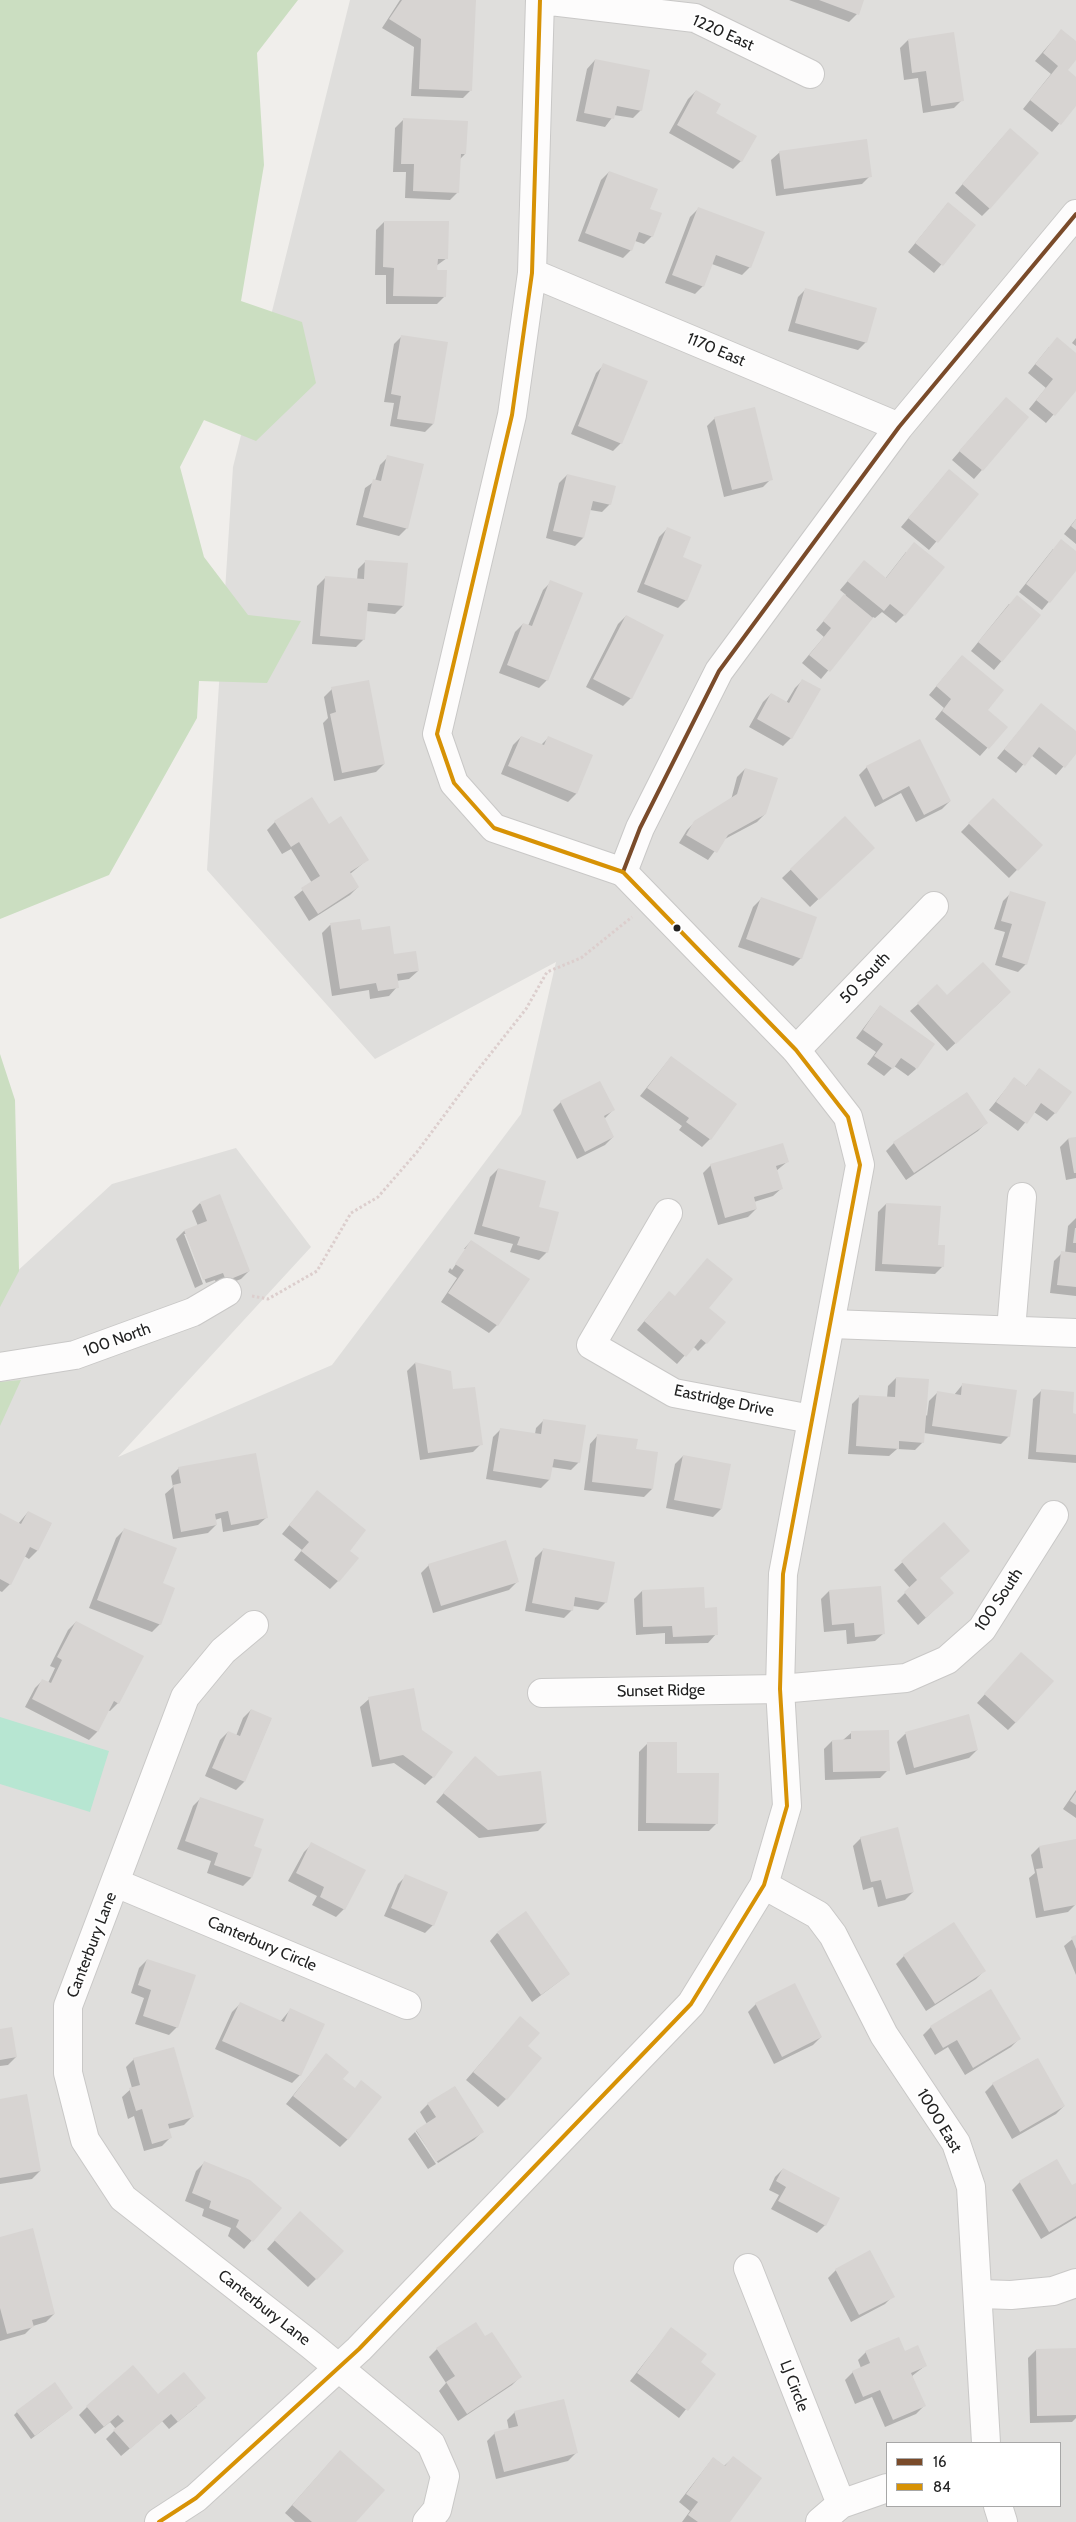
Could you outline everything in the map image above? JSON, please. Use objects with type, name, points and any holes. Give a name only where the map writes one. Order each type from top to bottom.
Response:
[{"type":"street","name":"1220 East","points":[[541,0],[695,18],[810,74]]},
{"type":"street","points":[[159,2522],[196,2498],[359,2349],[691,2004],[764,1885],[787,1806],[780,1689],[783,1574],[860,1165],[848,1117],[796,1050],[623,872],[494,828],[454,783],[437,734],[512,415],[532,273],[541,0]]},
{"type":"street","points":[[623,872],[640,828],[719,671],[899,427],[1076,214]]},
{"type":"street","name":"1170 East","points":[[532,273],[899,427]]},
{"type":"street","name":"50 South","points":[[796,1050],[934,906]]},
{"type":"street","points":[[1011,1330],[1022,1197]]},
{"type":"street","name":"Eastridge Drive","points":[[668,1213],[591,1345],[674,1393],[811,1419]]},
{"type":"street","name":"100 North","points":[[0,1367],[75,1355],[193,1312],[227,1292]]},
{"type":"street","points":[[831,1324],[1076,1333]]},
{"type":"street","name":"100 South","points":[[780,1689],[906,1678],[948,1660],[982,1629],[1054,1515]]},
{"type":"street","name":"Canterbury Lane","points":[[254,1625],[223,1651],[185,1697],[68,2006],[68,2073],[85,2140],[123,2198],[338,2367],[431,2444],[445,2476],[437,2510],[427,2522]]},
{"type":"street","name":"Sunset Ridge","points":[[542,1693],[780,1689]]},
{"type":"street","name":"Canterbury Circle","points":[[116,1882],[407,2005]]},
{"type":"street","name":"1000 East","points":[[764,1885],[818,1915],[833,1935],[884,2034],[956,2143],[972,2187],[986,2442]]},
{"type":"street","name":"LJ Circle","points":[[748,2268],[841,2504]]},
{"type":"street","points":[[978,2294],[1011,2295],[1053,2291],[1076,2283]]},
{"type":"street","points":[[820,2522],[841,2504],[886,2488]]},
{"type":"street","points":[[998,2507],[1003,2522]]},
{"type":"path","points":[[227,1292],[268,1299],[318,1271],[351,1213],[378,1197],[417,1152],[526,1009],[547,972],[581,958],[650,900]]},
{"type":"shaded area","points":[[350,0],[1076,0],[1076,2522],[0,2522],[0,1287],[112,1184],[236,1148],[311,1247],[118,1457],[332,1365],[521,1114],[556,962],[375,1059],[207,870],[233,467]]},
{"type":"green space","points":[[0,0],[298,0],[257,53],[264,165],[241,301],[302,322],[316,383],[256,441],[204,420],[180,467],[204,557],[248,615],[301,621],[267,683],[199,681],[197,718],[109,875],[0,919]]},
{"type":"green space","points":[[0,1054],[15,1100],[19,1271],[0,1307]]},
{"type":"green space","points":[[21,1380],[0,1426],[0,1382]]},
{"type":"green space","points":[[0,1717],[109,1751],[90,1812],[0,1784]]},
{"type":"building","points":[[402,0],[476,0],[472,91],[419,89],[421,39],[389,19]]},
{"type":"building","points":[[819,0],[864,0],[859,15]]},
{"type":"building","points":[[1061,29],[1076,41],[1076,60],[1068,70],[1076,77],[1076,106],[1061,125],[1030,100],[1058,66],[1043,53]]},
{"type":"building","points":[[954,32],[964,101],[931,106],[926,71],[912,73],[908,39]]},
{"type":"building","points":[[595,59],[650,70],[642,111],[617,106],[614,119],[584,113]]},
{"type":"building","points":[[696,90],[721,104],[716,113],[757,136],[742,162],[677,125]]},
{"type":"building","points":[[403,118],[468,121],[466,154],[461,154],[459,193],[413,191],[414,164],[401,164]]},
{"type":"building","points":[[1010,128],[1039,153],[990,209],[962,184]]},
{"type":"building","points":[[867,139],[872,177],[784,189],[779,151]]},
{"type":"building","points":[[609,171],[658,189],[650,209],[662,213],[653,237],[639,232],[632,251],[585,233]]},
{"type":"building","points":[[948,202],[976,225],[943,266],[915,243]]},
{"type":"building","points":[[698,207],[765,232],[751,268],[716,255],[704,287],[672,275]]},
{"type":"building","points":[[384,221],[449,221],[448,259],[438,259],[437,270],[447,270],[446,297],[393,296],[394,268],[383,267]]},
{"type":"building","points":[[805,288],[877,308],[867,343],[795,323]]},
{"type":"building","points":[[401,335],[448,342],[434,424],[397,419],[401,396],[391,394]]},
{"type":"building","points":[[1057,337],[1076,353],[1076,391],[1055,416],[1036,400],[1053,379],[1035,364]]},
{"type":"building","points":[[603,363],[648,381],[622,444],[578,426]]},
{"type":"building","points":[[1006,397],[1029,417],[983,471],[959,451]]},
{"type":"building","points":[[755,407],[773,480],[732,490],[714,417]]},
{"type":"building","points":[[387,455],[424,464],[408,529],[363,517],[373,479],[381,481]]},
{"type":"building","points":[[949,469],[979,494],[938,543],[908,518]]},
{"type":"building","points":[[567,474],[616,486],[611,505],[593,501],[584,538],[553,531]]},
{"type":"building","points":[[1076,519],[1076,530],[1071,526]]},
{"type":"building","points":[[667,527],[691,537],[683,557],[702,565],[687,601],[644,584]]},
{"type":"building","points":[[1061,539],[1076,551],[1076,571],[1050,603],[1026,584]]},
{"type":"building","points":[[914,542],[945,567],[905,616],[890,604],[884,611],[847,581],[864,560],[886,578]]},
{"type":"building","points":[[365,560],[408,563],[404,606],[368,603],[365,640],[320,636],[325,576],[364,579]]},
{"type":"building","points":[[550,580],[583,593],[548,681],[507,665],[523,623],[532,626]]},
{"type":"building","points":[[844,594],[873,618],[830,672],[809,655],[831,628],[823,621]]},
{"type":"building","points":[[1017,595],[1041,615],[1002,662],[978,642]]},
{"type":"building","points":[[626,615],[664,635],[632,699],[593,679]]},
{"type":"building","points":[[962,655],[1004,690],[988,710],[1008,727],[989,749],[942,711],[951,699],[936,686]]},
{"type":"building","points":[[802,679],[821,689],[792,739],[757,719],[771,693],[789,703]]},
{"type":"building","points":[[369,680],[385,764],[342,773],[330,714],[336,712],[331,687]]},
{"type":"building","points":[[1041,703],[1076,731],[1076,754],[1065,768],[1039,747],[1025,766],[1004,749]]},
{"type":"building","points":[[521,736],[544,745],[548,736],[593,755],[577,794],[508,766]]},
{"type":"building","points":[[920,739],[951,801],[924,815],[909,786],[883,800],[866,766]]},
{"type":"building","points":[[745,768],[778,778],[766,814],[728,835],[717,853],[686,835],[694,821],[737,794]]},
{"type":"building","points":[[312,797],[329,824],[341,816],[369,860],[350,872],[359,887],[318,914],[301,888],[320,876],[299,842],[291,847],[274,821]]},
{"type":"building","points":[[993,798],[1043,845],[1018,871],[968,823]]},
{"type":"building","points":[[845,816],[875,848],[819,900],[790,869]]},
{"type":"building","points":[[1010,891],[1046,902],[1027,965],[1002,957],[1012,924],[1001,921]]},
{"type":"building","points":[[761,897],[817,917],[802,959],[746,939]]},
{"type":"building","points":[[360,919],[362,930],[390,926],[394,954],[416,951],[419,971],[397,974],[399,988],[378,991],[376,983],[340,989],[330,923]]},
{"type":"building","points":[[983,962],[1011,992],[956,1044],[917,1003],[937,984],[947,995]]},
{"type":"building","points":[[880,1005],[935,1044],[917,1069],[901,1058],[893,1069],[874,1056],[883,1044],[863,1030]]},
{"type":"building","points":[[671,1056],[737,1104],[711,1140],[686,1122],[689,1118],[647,1088]]},
{"type":"building","points":[[1039,1068],[1072,1092],[1056,1114],[1041,1103],[1027,1124],[996,1102],[1014,1077],[1026,1086]]},
{"type":"building","points":[[600,1081],[615,1110],[604,1116],[614,1137],[585,1152],[560,1101]]},
{"type":"building","points":[[967,1092],[988,1123],[914,1173],[893,1142]]},
{"type":"building","points":[[1076,1137],[1076,1173],[1074,1173],[1068,1138]]},
{"type":"building","points":[[783,1143],[789,1162],[776,1166],[783,1189],[754,1197],[757,1209],[725,1218],[710,1164]]},
{"type":"building","points":[[498,1168],[546,1181],[539,1207],[559,1212],[548,1253],[517,1245],[520,1237],[482,1226]]},
{"type":"building","points":[[220,1194],[250,1271],[226,1281],[223,1273],[203,1280],[184,1230],[207,1221],[200,1202]]},
{"type":"building","points":[[886,1203],[941,1206],[938,1245],[945,1245],[944,1267],[882,1264]]},
{"type":"building","points":[[1075,1228],[1076,1243],[1073,1243]]},
{"type":"building","points":[[471,1240],[530,1279],[498,1326],[448,1293],[464,1270],[455,1264]]},
{"type":"building","points":[[1061,1251],[1076,1253],[1076,1287],[1057,1285]]},
{"type":"building","points":[[707,1258],[733,1279],[709,1308],[726,1322],[707,1344],[701,1339],[686,1357],[644,1321],[669,1291],[675,1296]]},
{"type":"building","points":[[415,1362],[451,1371],[453,1389],[475,1387],[483,1445],[428,1453]]},
{"type":"building","points":[[896,1377],[929,1379],[924,1443],[899,1441],[899,1449],[856,1446],[859,1395],[895,1397]]},
{"type":"building","points":[[962,1383],[1017,1390],[1010,1437],[932,1426],[937,1391],[961,1395]]},
{"type":"building","points":[[1041,1389],[1074,1392],[1073,1413],[1076,1414],[1076,1455],[1036,1452]]},
{"type":"building","points":[[543,1419],[586,1425],[580,1463],[554,1459],[550,1480],[493,1471],[500,1428],[541,1434]]},
{"type":"building","points":[[597,1434],[638,1439],[636,1449],[658,1452],[653,1489],[592,1482]]},
{"type":"building","points":[[256,1453],[268,1518],[231,1525],[228,1511],[215,1514],[217,1525],[181,1532],[173,1485],[181,1483],[178,1467]]},
{"type":"building","points":[[683,1455],[731,1464],[722,1509],[674,1500]]},
{"type":"building","points":[[317,1490],[366,1530],[350,1551],[359,1558],[339,1582],[301,1551],[309,1542],[289,1525]]},
{"type":"building","points":[[28,1511],[52,1523],[38,1551],[30,1547],[11,1585],[0,1579],[0,1513],[21,1524]]},
{"type":"building","points":[[944,1522],[970,1551],[940,1578],[954,1593],[926,1618],[904,1592],[917,1580],[901,1561]]},
{"type":"building","points":[[124,1528],[177,1548],[163,1583],[175,1588],[161,1625],[97,1600]]},
{"type":"building","points":[[506,1540],[519,1582],[441,1606],[428,1564]]},
{"type":"building","points":[[543,1548],[615,1562],[607,1603],[575,1597],[573,1611],[532,1603]]},
{"type":"building","points":[[881,1586],[885,1634],[855,1637],[854,1623],[832,1625],[829,1590]]},
{"type":"building","points":[[704,1587],[705,1608],[717,1607],[718,1635],[673,1637],[672,1626],[643,1627],[642,1590]]},
{"type":"building","points":[[76,1621],[144,1656],[119,1704],[114,1701],[98,1732],[32,1699],[42,1679],[51,1683],[62,1660],[57,1657]]},
{"type":"building","points":[[1021,1652],[1054,1681],[1016,1723],[984,1694]]},
{"type":"building","points":[[414,1688],[422,1730],[453,1752],[434,1778],[403,1755],[380,1760],[368,1697]]},
{"type":"building","points":[[251,1709],[272,1718],[245,1782],[212,1768],[228,1731],[240,1736]]},
{"type":"building","points":[[969,1714],[978,1750],[914,1768],[905,1732]]},
{"type":"building","points":[[889,1730],[890,1771],[833,1772],[832,1740],[851,1739],[851,1731]]},
{"type":"building","points":[[647,1742],[677,1742],[677,1773],[719,1773],[718,1824],[646,1823]]},
{"type":"building","points":[[475,1756],[498,1776],[541,1771],[547,1823],[488,1830],[443,1793]]},
{"type":"building","points":[[1076,1792],[1076,1805],[1070,1801]]},
{"type":"building","points":[[200,1797],[264,1819],[254,1846],[262,1849],[252,1878],[214,1865],[218,1853],[185,1841]]},
{"type":"building","points":[[898,1827],[914,1892],[886,1899],[881,1880],[871,1882],[860,1837]]},
{"type":"building","points":[[1076,1839],[1076,1905],[1044,1911],[1036,1869],[1043,1868],[1039,1846]]},
{"type":"building","points":[[311,1842],[366,1870],[345,1910],[320,1897],[324,1887],[296,1873]]},
{"type":"building","points":[[405,1874],[448,1892],[434,1926],[391,1908]]},
{"type":"building","points":[[526,1911],[570,1974],[541,1995],[497,1932]]},
{"type":"building","points":[[954,1922],[986,1971],[935,2004],[903,1955]]},
{"type":"building","points":[[1076,1935],[1076,1949],[1071,1937]]},
{"type":"building","points":[[147,1959],[196,1975],[178,2028],[143,2016],[151,1990],[138,1985]]},
{"type":"building","points":[[795,1983],[822,2037],[782,2057],[755,2003]]},
{"type":"building","points":[[991,1989],[1021,2039],[973,2068],[957,2040],[943,2048],[930,2026]]},
{"type":"building","points":[[240,2002],[284,2022],[290,2008],[325,2024],[301,2076],[222,2041]]},
{"type":"building","points":[[520,2016],[540,2033],[528,2046],[542,2058],[507,2100],[473,2072]]},
{"type":"building","points":[[12,2027],[17,2057],[0,2060],[0,2029]]},
{"type":"building","points":[[174,2047],[194,2117],[168,2124],[172,2138],[152,2144],[142,2109],[136,2111],[129,2088],[140,2085],[133,2058]]},
{"type":"building","points":[[326,2053],[349,2072],[343,2079],[355,2088],[361,2080],[382,2097],[348,2140],[293,2096]]},
{"type":"building","points":[[1038,2058],[1065,2106],[1020,2132],[992,2083]]},
{"type":"building","points":[[455,2086],[484,2132],[436,2162],[416,2130],[436,2117],[427,2103]]},
{"type":"building","points":[[27,2094],[41,2171],[0,2178],[0,2099]]},
{"type":"building","points":[[1057,2159],[1072,2185],[1076,2183],[1076,2216],[1049,2232],[1019,2181]]},
{"type":"building","points":[[204,2161],[250,2180],[282,2208],[253,2242],[236,2227],[239,2220],[209,2208],[211,2201],[192,2193]]},
{"type":"building","points":[[783,2168],[840,2198],[826,2226],[778,2201],[786,2187],[776,2181]]},
{"type":"building","points":[[300,2211],[344,2251],[317,2280],[274,2240]]},
{"type":"building","points":[[33,2228],[55,2314],[32,2320],[34,2327],[7,2334],[0,2308],[0,2237]]},
{"type":"building","points":[[870,2250],[895,2297],[859,2315],[835,2269]]},
{"type":"building","points":[[476,2322],[485,2336],[492,2332],[522,2377],[467,2414],[446,2382],[455,2376],[436,2348]]},
{"type":"building","points":[[671,2327],[707,2354],[701,2362],[716,2374],[688,2411],[637,2373]]},
{"type":"building","points":[[899,2337],[905,2351],[918,2345],[927,2366],[911,2373],[926,2406],[893,2420],[880,2390],[863,2397],[852,2371],[870,2363],[865,2351]]},
{"type":"building","points":[[1076,2348],[1076,2415],[1037,2416],[1036,2349]]},
{"type":"building","points":[[133,2365],[158,2394],[184,2372],[206,2398],[178,2422],[171,2414],[130,2449],[113,2430],[124,2421],[118,2415],[104,2427],[86,2406]]},
{"type":"building","points":[[55,2382],[73,2408],[35,2436],[16,2411]]},
{"type":"building","points":[[564,2399],[578,2453],[504,2472],[494,2432],[518,2426],[514,2411]]},
{"type":"building","points":[[340,2450],[385,2490],[356,2522],[312,2522],[292,2505]]},
{"type":"building","points":[[733,2456],[762,2478],[730,2522],[698,2522],[688,2515],[698,2502],[686,2494],[713,2457],[725,2466]]},
{"type":"transit line","name":"84","points":[[159,2522],[196,2498],[359,2349],[691,2004],[764,1885],[787,1806],[780,1689],[783,1574],[860,1165],[848,1117],[796,1050],[623,872],[494,828],[454,783],[437,734],[512,415],[532,273],[540,0]]},
{"type":"transit line","name":"16","points":[[623,872],[640,828],[719,671],[899,427],[1076,214]]}]
